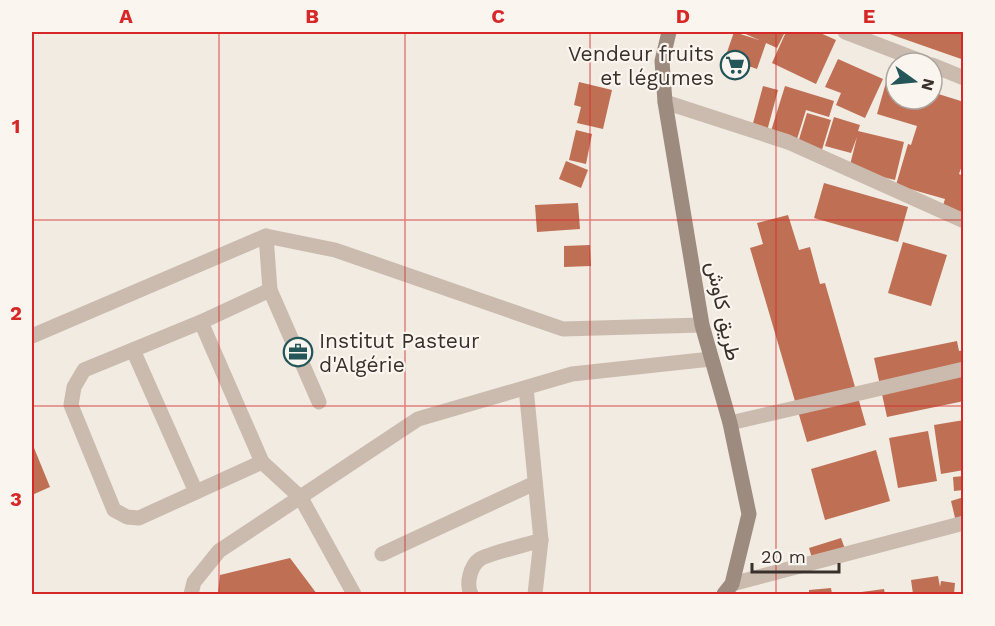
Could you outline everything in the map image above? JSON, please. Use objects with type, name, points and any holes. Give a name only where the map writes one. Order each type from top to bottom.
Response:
[{"type":"street","name":"طريق كاوش","points":[[669,32],[662,61],[665,102],[702,325],[730,423],[749,514],[728,589]]},
{"type":"street","points":[[845,32],[895,51]]},
{"type":"street","points":[[944,70],[963,78]]},
{"type":"street","points":[[665,102],[788,142],[963,221]]},
{"type":"street","points":[[266,236],[270,290],[320,402]]},
{"type":"street","points":[[32,336],[266,236],[335,250],[563,329],[702,325]]},
{"type":"street","points":[[262,462],[139,518],[127,518],[114,510],[71,405],[74,387],[84,370],[201,322],[270,290]]},
{"type":"street","points":[[201,322],[262,462],[301,498],[354,594]]},
{"type":"street","points":[[133,350],[196,492]]},
{"type":"street","points":[[191,594],[194,582],[219,551],[418,419],[572,374],[711,359]]},
{"type":"street","points":[[730,423],[963,369]]},
{"type":"street","points":[[526,388],[541,540],[535,594]]},
{"type":"street","points":[[382,554],[535,483]]},
{"type":"street","points":[[728,589],[963,523]]},
{"type":"street","points":[[471,594],[468,588],[472,570],[480,559],[541,540]]},
{"type":"building","points":[[734,32],[759,40],[741,32],[785,32],[777,48],[766,43],[757,69],[725,58]]},
{"type":"building","points":[[786,32],[818,32],[836,40],[816,84],[772,63]]},
{"type":"building","points":[[884,32],[964,32],[964,60],[944,53],[944,51]]},
{"type":"building","points":[[838,59],[883,79],[865,118],[836,105],[841,93],[825,87]]},
{"type":"building","points":[[579,82],[612,90],[603,129],[577,123],[581,107],[574,105]]},
{"type":"building","points":[[763,86],[778,90],[767,131],[752,127]]},
{"type":"building","points":[[785,86],[834,101],[829,117],[806,110],[797,139],[771,131]]},
{"type":"building","points":[[884,90],[884,111],[944,111],[944,96],[964,102],[964,160],[959,174],[964,176],[964,222],[940,215],[945,199],[896,185],[908,144],[911,145],[917,126],[877,114]]},
{"type":"building","points":[[807,113],[831,120],[821,153],[797,146]]},
{"type":"building","points":[[834,117],[860,125],[858,131],[904,142],[895,180],[849,169],[857,137],[851,153],[825,146]]},
{"type":"building","points":[[576,130],[592,134],[586,164],[569,160]]},
{"type":"building","points":[[566,161],[588,170],[581,188],[559,179]]},
{"type":"building","points":[[824,183],[908,207],[898,242],[814,218]]},
{"type":"building","points":[[578,203],[580,229],[537,232],[535,205]]},
{"type":"building","points":[[788,215],[799,250],[810,247],[820,284],[825,283],[866,425],[807,442],[750,248],[763,244],[757,223]]},
{"type":"building","points":[[903,242],[947,255],[931,306],[888,293]]},
{"type":"building","points":[[590,245],[591,266],[564,267],[564,246]]},
{"type":"building","points":[[957,341],[959,351],[964,350],[964,401],[887,417],[874,358]]},
{"type":"building","points":[[964,420],[964,470],[941,474],[934,425]]},
{"type":"building","points":[[928,431],[937,481],[898,488],[889,438]]},
{"type":"building","points":[[32,443],[50,487],[32,495]]},
{"type":"building","points":[[876,450],[890,501],[825,520],[811,469]]},
{"type":"building","points":[[964,476],[964,490],[954,491],[953,477]]},
{"type":"building","points":[[964,497],[964,525],[957,526],[951,501]]},
{"type":"building","points":[[841,538],[848,557],[815,568],[809,548]]},
{"type":"building","points":[[290,558],[317,594],[218,594],[220,575]]},
{"type":"building","points":[[938,576],[940,587],[941,581],[955,583],[954,594],[913,594],[911,580]]},
{"type":"building","points":[[831,588],[832,594],[809,594],[809,590]]},
{"type":"building","points":[[884,589],[885,594],[854,594],[854,593]]},
{"type":"place","name":"Vendeur fruits et légumes","points":[[735,65]]},
{"type":"place","name":"Institut Pasteur d'Algérie","points":[[298,352]]}]
